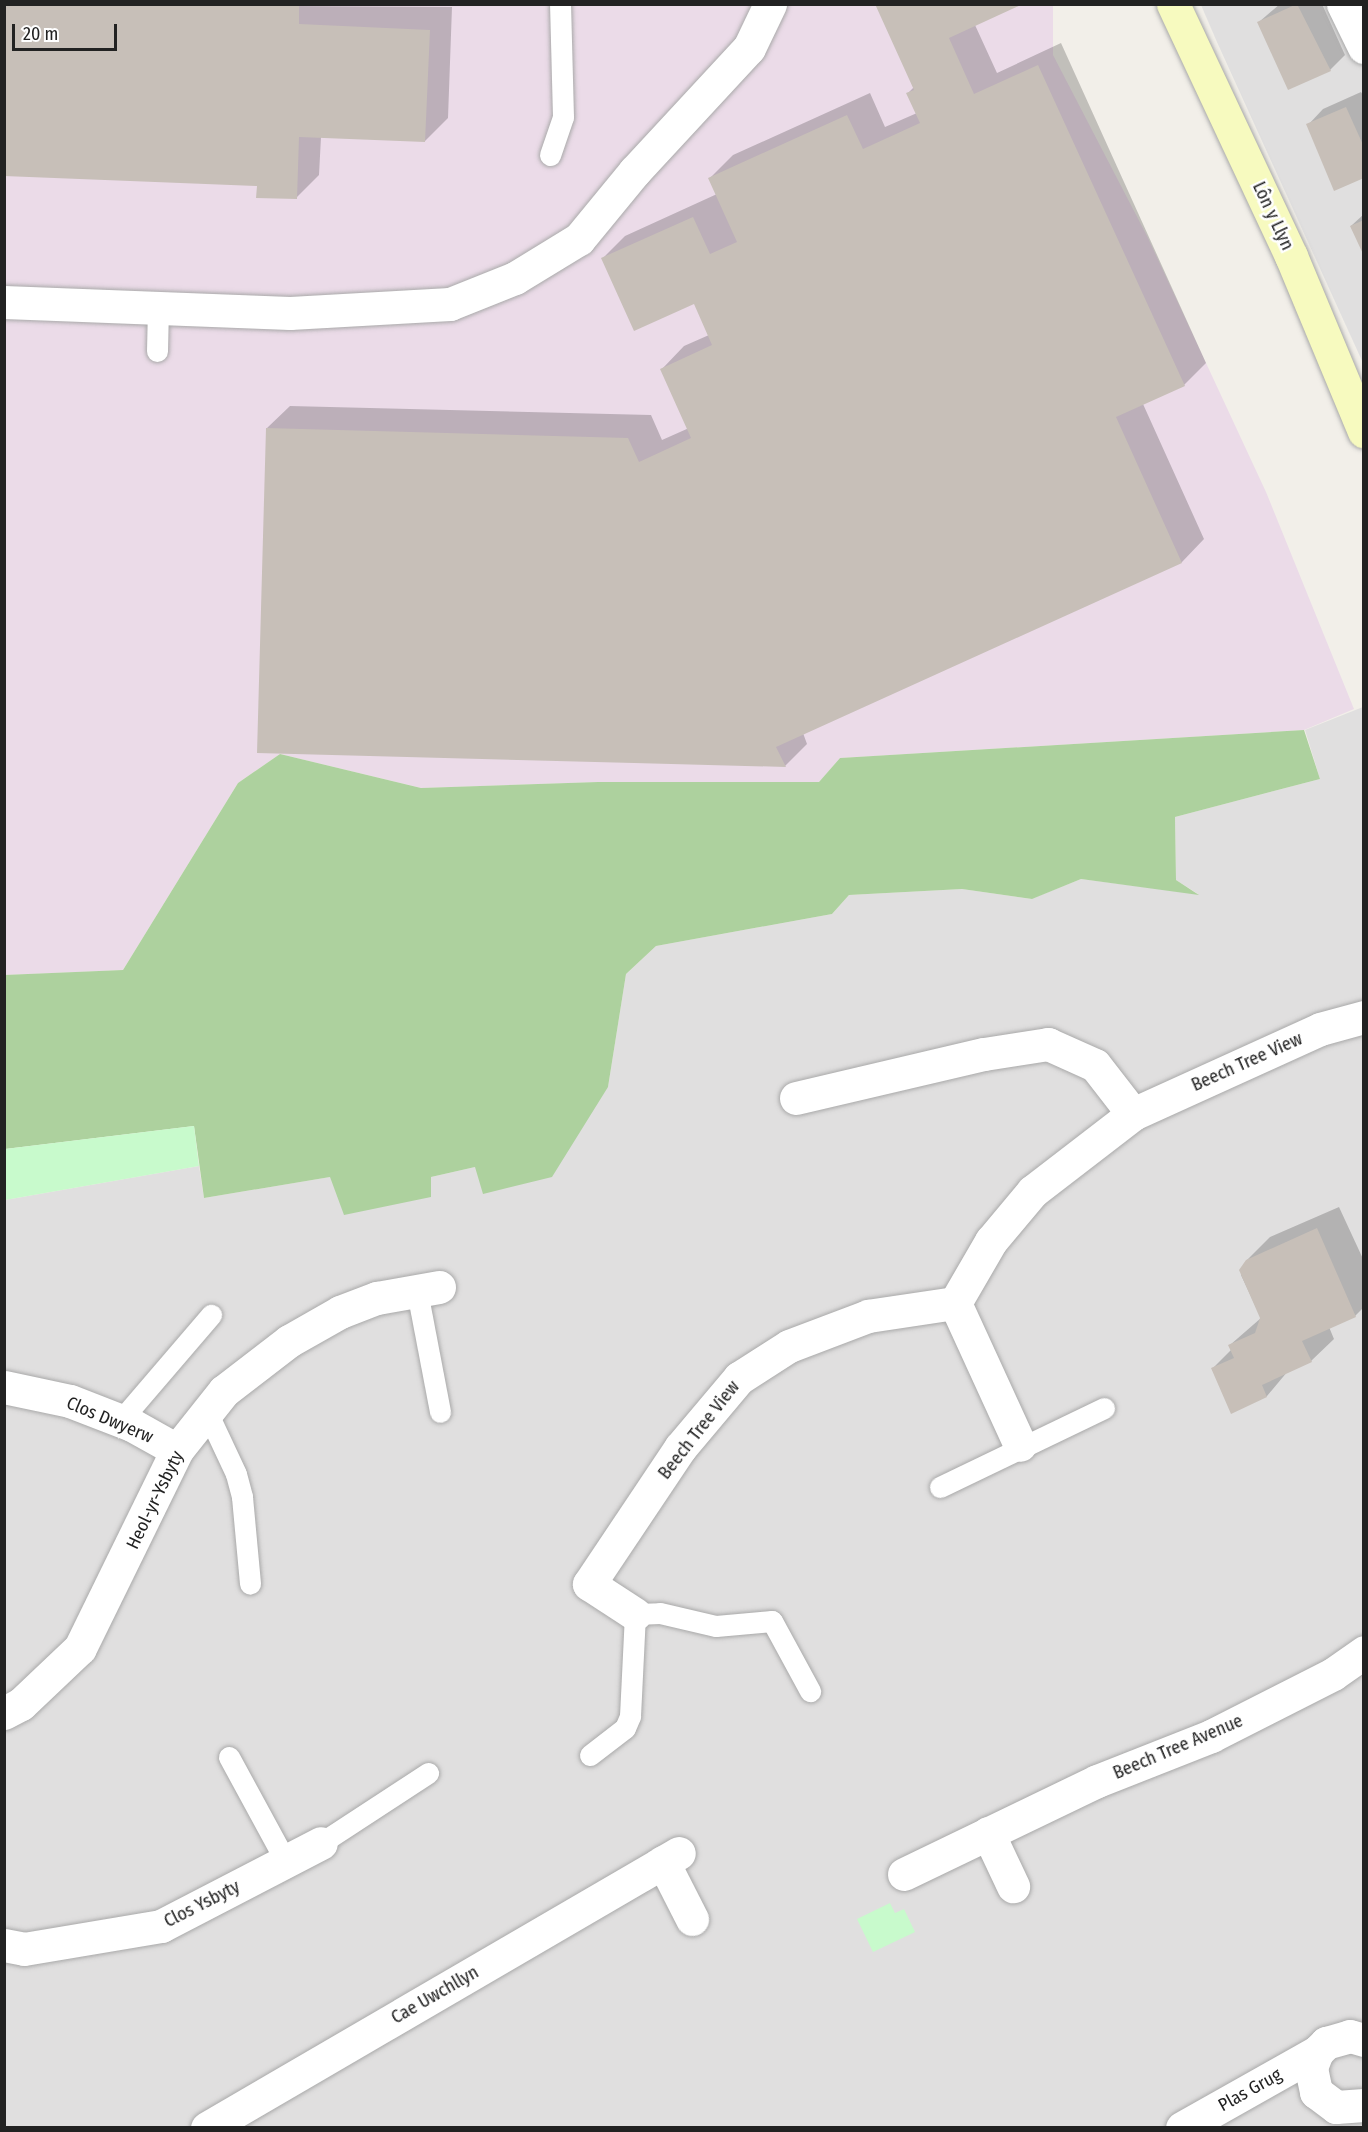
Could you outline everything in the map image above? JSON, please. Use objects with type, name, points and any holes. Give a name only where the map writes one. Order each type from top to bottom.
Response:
[{"type":"street","points":[[4,302],[290,313],[450,304],[514,278],[579,239],[634,172],[749,48],[770,4]]},
{"type":"street","name":"Lôn y Llyn","points":[[1173,4],[1291,256],[1364,431]]},
{"type":"street","points":[[1343,4],[1364,47]]},
{"type":"street","name":"Beech Tree View","points":[[635,1614],[589,1584],[681,1448],[739,1378],[789,1346],[868,1316],[955,1302],[991,1241],[1033,1191],[1133,1114],[1320,1029],[1364,1017]]},
{"type":"street","points":[[796,1098],[984,1054],[1048,1044],[1095,1065],[1133,1114]]},
{"type":"street","name":"Heol-yr-Ysbyty","points":[[4,1713],[21,1704],[80,1648],[177,1450],[224,1391],[289,1341],[340,1312],[377,1298],[428,1289]]},
{"type":"street","points":[[955,1302],[1020,1445]]},
{"type":"street","name":"Clos Dwyerw","points":[[4,1387],[70,1401],[120,1421],[177,1450]]},
{"type":"street","name":"Beech Tree Avenue","points":[[904,1874],[1098,1780],[1211,1736],[1334,1674],[1364,1652]]},
{"type":"street","points":[[988,1833],[1013,1886]]},
{"type":"street","name":"Clos Ysbyty","points":[[4,1945],[24,1949],[160,1926],[321,1844]]},
{"type":"street","name":"Cae Uwchllyn","points":[[207,2127],[671,1858],[692,1919]]},
{"type":"street","name":"Plas Grug","points":[[1182,2127],[1317,2052],[1338,2037],[1364,2040]]},
{"type":"street","name":"Plas Grug","points":[[1317,2052],[1311,2068],[1316,2092],[1336,2108],[1364,2106]]},
{"type":"lane","points":[[550,155],[563,117],[560,4]]},
{"type":"lane","points":[[157,351],[158,308]]},
{"type":"lane","points":[[428,1289],[441,1412]]},
{"type":"lane","points":[[120,1421],[212,1316]]},
{"type":"lane","points":[[940,1487],[1020,1445],[1104,1408]]},
{"type":"lane","points":[[207,1412],[232,1465],[242,1497],[250,1584]]},
{"type":"lane","points":[[590,1755],[625,1728],[630,1716],[635,1614],[660,1613],[716,1626],[772,1621],[810,1691]]},
{"type":"lane","points":[[230,1757],[285,1862]]},
{"type":"lane","points":[[321,1844],[428,1773]]},
{"type":"shaded area","points":[[4,5],[1053,5],[1053,55],[1147,236],[1266,492],[1354,709],[1304,730],[840,758],[819,782],[598,782],[421,788],[280,754],[238,783],[123,970],[5,975]]},
{"type":"shaded area","points":[[1201,5],[1363,5],[1363,363],[1217,42]]},
{"type":"shaded area","points":[[1363,707],[1363,2127],[5,2128],[5,1200],[199,1166],[204,1198],[330,1177],[431,1177],[475,1167],[608,1087],[626,974],[656,946],[832,914],[849,895],[962,889],[1031,899],[1081,879],[1198,894],[1176,880],[1175,817],[1320,779],[1305,730]]},
{"type":"green space","points":[[1304,730],[1320,779],[1175,817],[1176,880],[1199,895],[1081,879],[1032,899],[962,889],[849,895],[832,914],[656,946],[626,974],[608,1087],[552,1177],[483,1194],[475,1167],[431,1177],[431,1197],[344,1215],[330,1177],[204,1198],[194,1126],[5,1149],[4,975],[123,970],[238,783],[280,754],[421,788],[598,782],[819,782],[840,758]]},
{"type":"green space","points":[[194,1126],[199,1166],[5,1200],[5,1149]]},
{"type":"green space","points":[[890,1903],[895,1913],[904,1909],[915,1932],[873,1952],[857,1919]]},
{"type":"building","points":[[4,4],[299,4],[299,24],[430,30],[425,142],[299,137],[297,199],[256,198],[257,186],[4,176]]},
{"type":"building","points":[[875,4],[1023,4],[949,38],[974,94],[1038,65],[1185,386],[1116,417],[1182,563],[776,747],[786,767],[257,753],[266,428],[628,438],[639,462],[691,438],[660,369],[712,345],[694,304],[634,331],[601,258],[693,217],[710,254],[737,242],[708,178],[847,115],[863,149],[920,123],[906,93],[914,90]]},
{"type":"building","points":[[1297,4],[1331,71],[1288,90],[1257,22]]},
{"type":"building","points":[[1346,107],[1364,147],[1364,178],[1334,191],[1306,124]]},
{"type":"building","points":[[1364,220],[1364,256],[1350,226]]},
{"type":"building","points":[[1317,1228],[1356,1317],[1302,1341],[1312,1362],[1262,1385],[1267,1397],[1231,1414],[1211,1368],[1234,1358],[1228,1345],[1255,1333],[1260,1318],[1239,1270],[1246,1260]]}]
